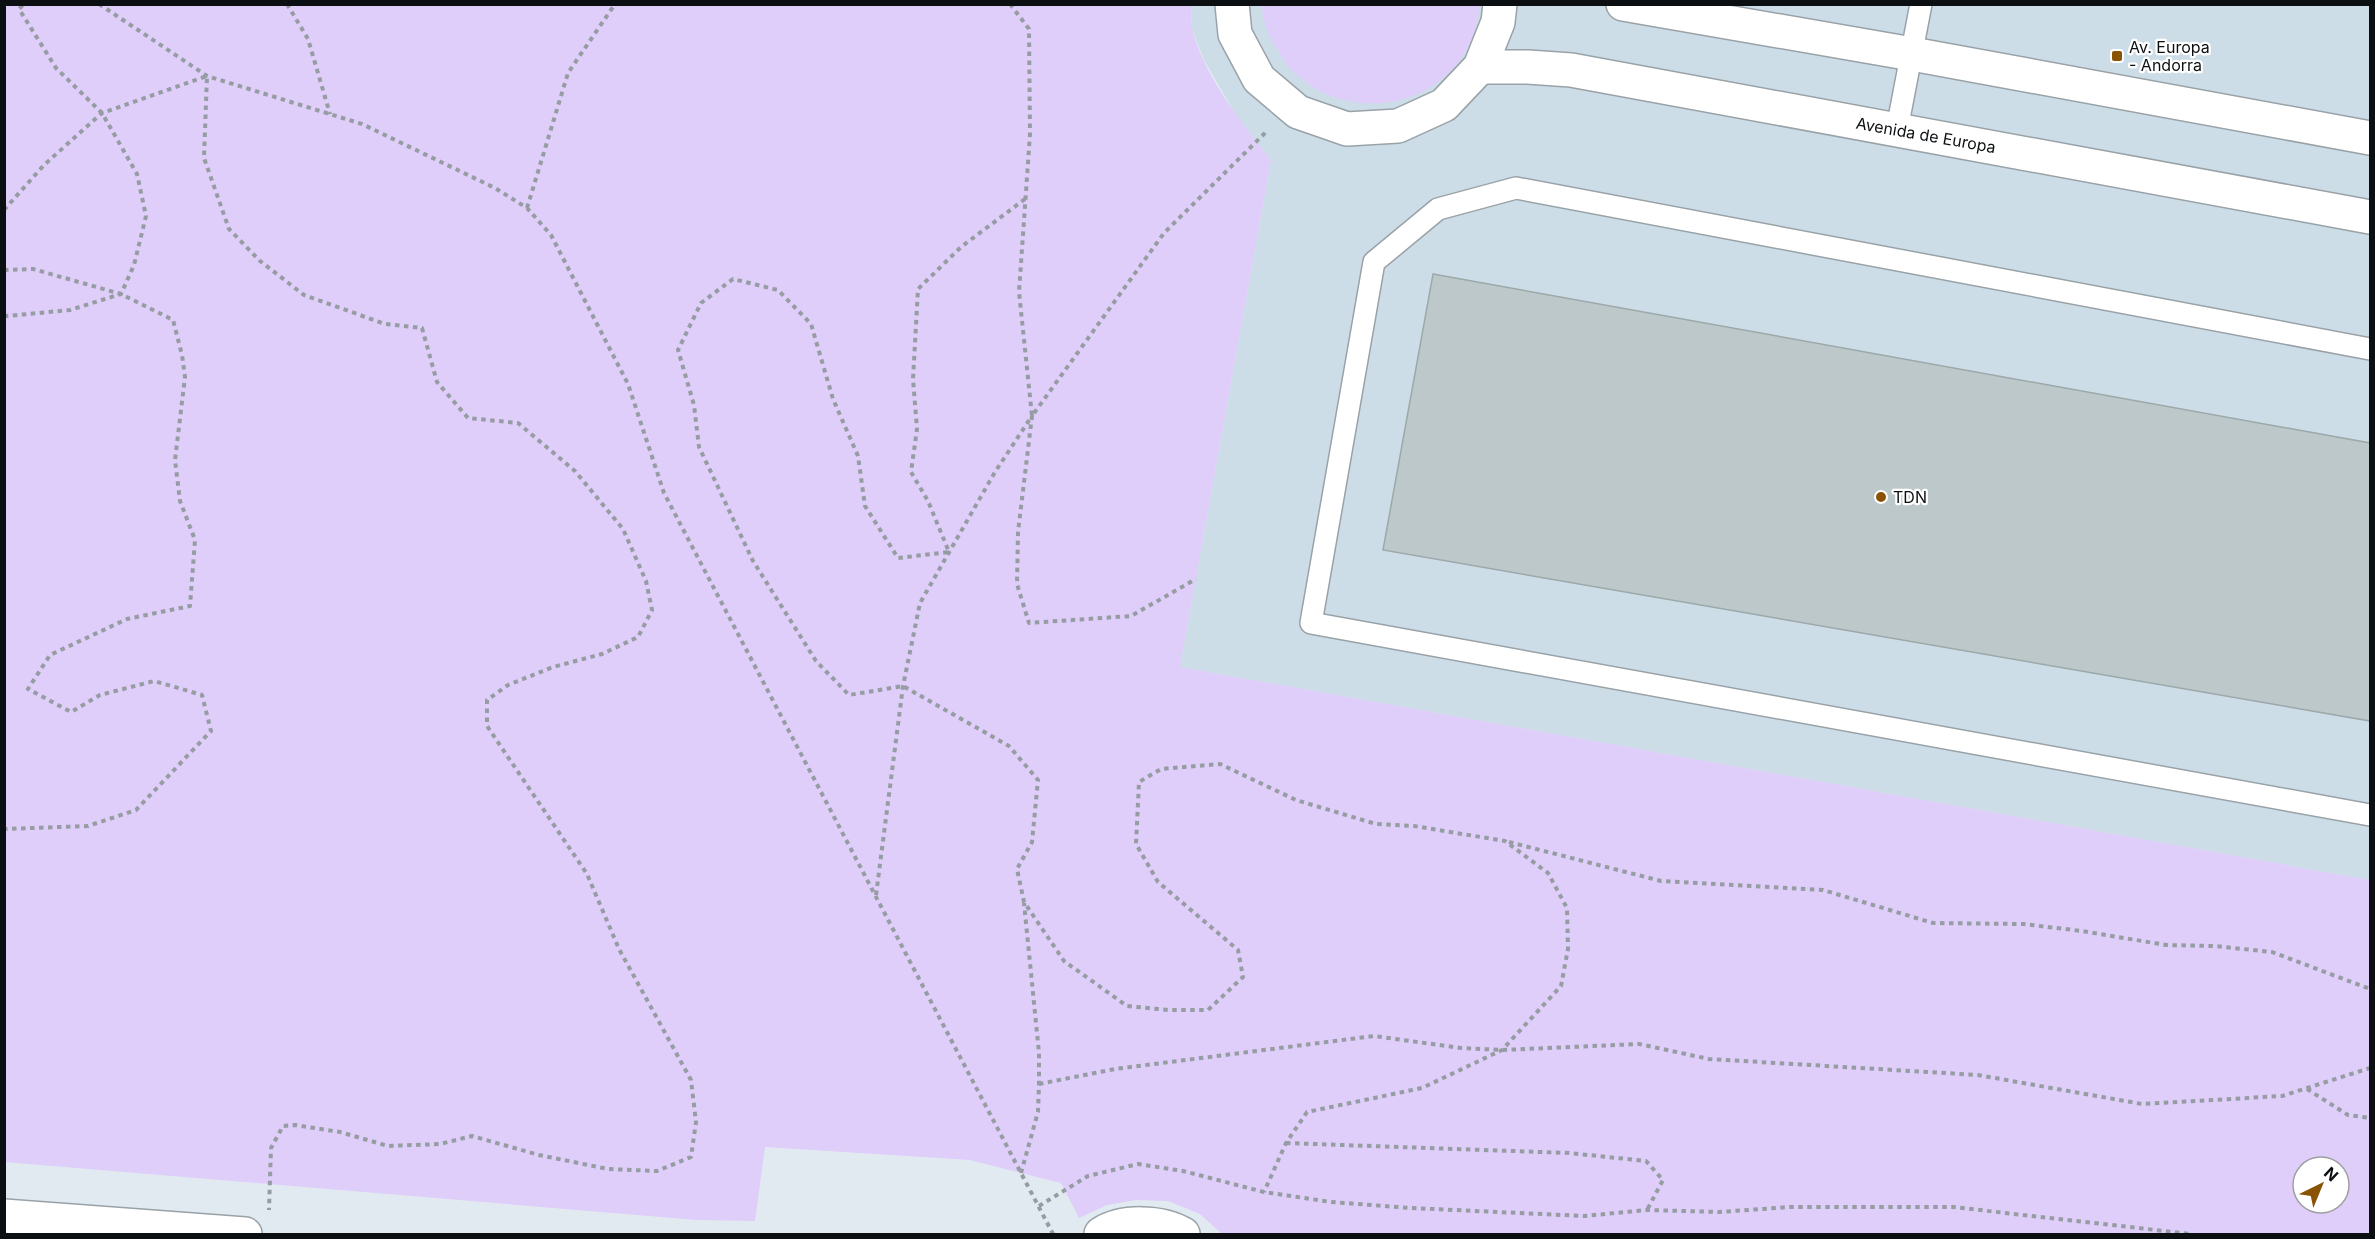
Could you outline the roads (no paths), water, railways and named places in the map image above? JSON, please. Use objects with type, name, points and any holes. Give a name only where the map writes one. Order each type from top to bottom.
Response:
[{"type":"street","points":[[1232,4],[1235,34],[1259,79],[1298,112],[1347,129],[1398,126],[1444,105],[1480,67],[1498,22],[1500,4]]},
{"type":"street","points":[[1623,4],[1912,54],[2370,138]]},
{"type":"street","name":"Avenida de Europa","points":[[1480,67],[1571,70],[2370,217]]},
{"type":"street","points":[[4,1216],[245,1234]]},
{"type":"street","points":[[1101,1234],[1126,1225],[1155,1224],[1183,1234]]},
{"type":"lane","points":[[1897,129],[1921,4]]},
{"type":"lane","points":[[2370,349],[1516,188],[1438,209],[1374,262],[1311,623],[2370,815]]},
{"type":"place","name":"Av. Europa - Andorra","points":[[2117,56]]},
{"type":"place","name":"TDN","points":[[1881,497]]}]
